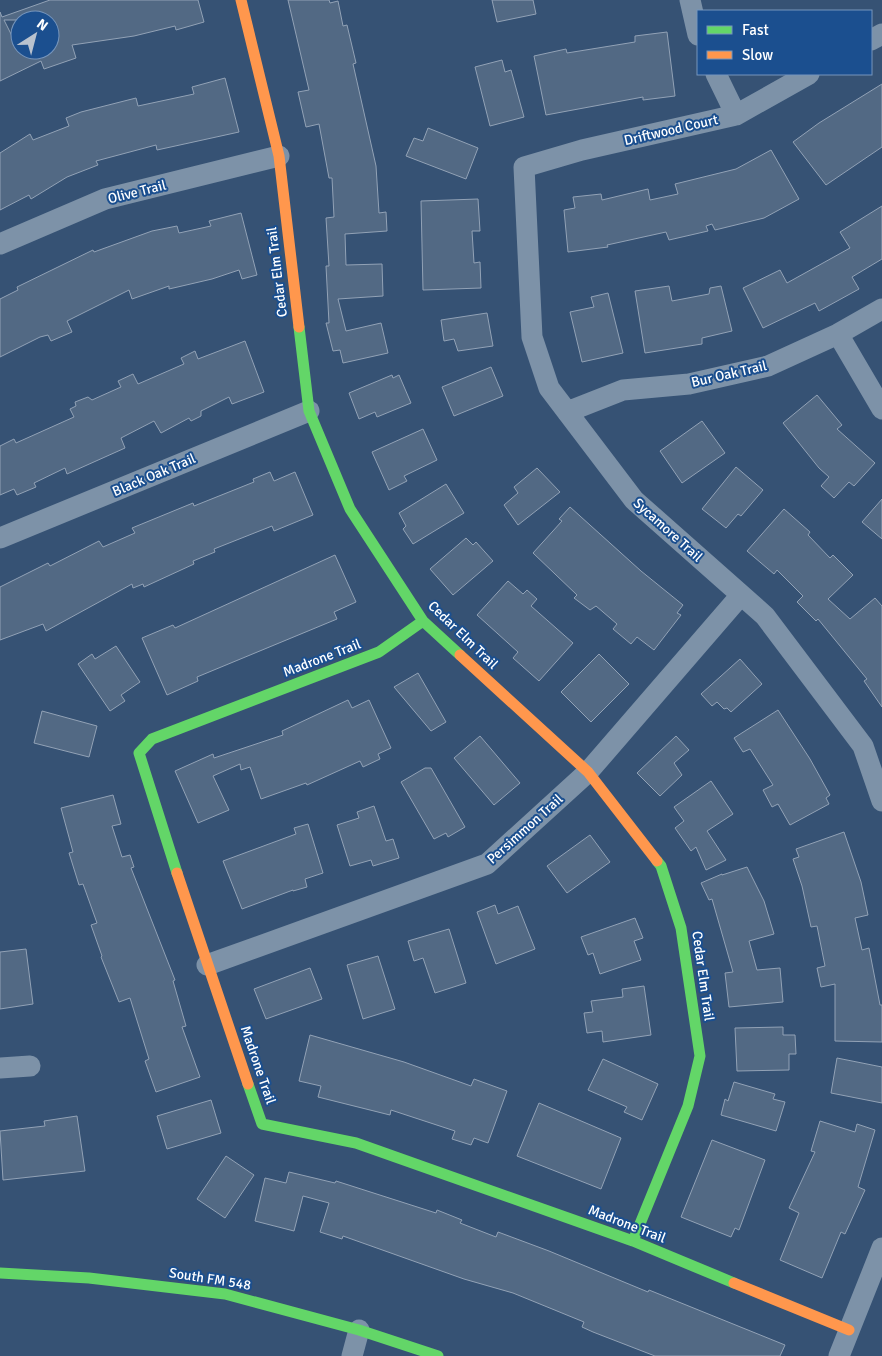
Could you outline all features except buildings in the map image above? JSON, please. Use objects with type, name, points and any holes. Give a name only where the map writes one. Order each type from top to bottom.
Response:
[{"type":"street","name":"Cedar Elm Trail","points":[[241,0],[279,156],[308,411],[350,509],[423,620],[588,772],[661,866],[681,928],[700,1056],[688,1106],[633,1241]]},
{"type":"street","points":[[690,0],[697,31]]},
{"type":"street","points":[[716,75],[736,115]]},
{"type":"street","name":"Driftwood Court","points":[[524,167],[582,150],[736,115],[808,75]]},
{"type":"street","name":"Olive Trail","points":[[0,244],[105,199],[279,156]]},
{"type":"street","name":"Sycamore Trail","points":[[524,167],[532,337],[549,388],[634,500],[765,616],[863,746],[882,801]]},
{"type":"street","name":"Bur Oak Trail","points":[[567,412],[623,390],[689,384],[768,366],[838,334],[882,308]]},
{"type":"street","points":[[838,334],[882,409]]},
{"type":"street","name":"Black Oak Trail","points":[[0,538],[308,411]]},
{"type":"street","name":"Persimmon Trail","points":[[208,965],[486,864],[588,772],[741,596]]},
{"type":"street","name":"Madrone Trail","points":[[423,620],[379,652],[152,739],[139,753],[262,1124],[356,1143],[633,1241],[849,1330]]},
{"type":"street","points":[[0,1068],[30,1066]]},
{"type":"street","points":[[839,1356],[882,1248]]},
{"type":"street","name":"South FM 548","points":[[0,1274],[89,1278],[225,1294],[359,1330],[438,1356]]},
{"type":"street","points":[[352,1356],[359,1330]]},
{"type":"traffic: fast","points":[[299,327],[309,411],[350,509],[423,621],[460,655]]},
{"type":"traffic: fast","points":[[177,873],[139,753],[152,739],[379,652],[423,621]]},
{"type":"traffic: fast","points":[[633,1241],[688,1106],[700,1056],[681,928],[661,866],[657,861]]},
{"type":"traffic: fast","points":[[248,1084],[262,1124],[356,1143],[633,1241],[734,1283]]},
{"type":"traffic: fast","points":[[0,1273],[89,1278],[225,1294],[359,1330],[438,1356]]},
{"type":"traffic: slow","points":[[241,0],[279,156],[299,327]]},
{"type":"traffic: slow","points":[[460,655],[588,772],[657,861]]},
{"type":"traffic: slow","points":[[177,873],[248,1084]]},
{"type":"traffic: slow","points":[[734,1283],[849,1330]]}]
